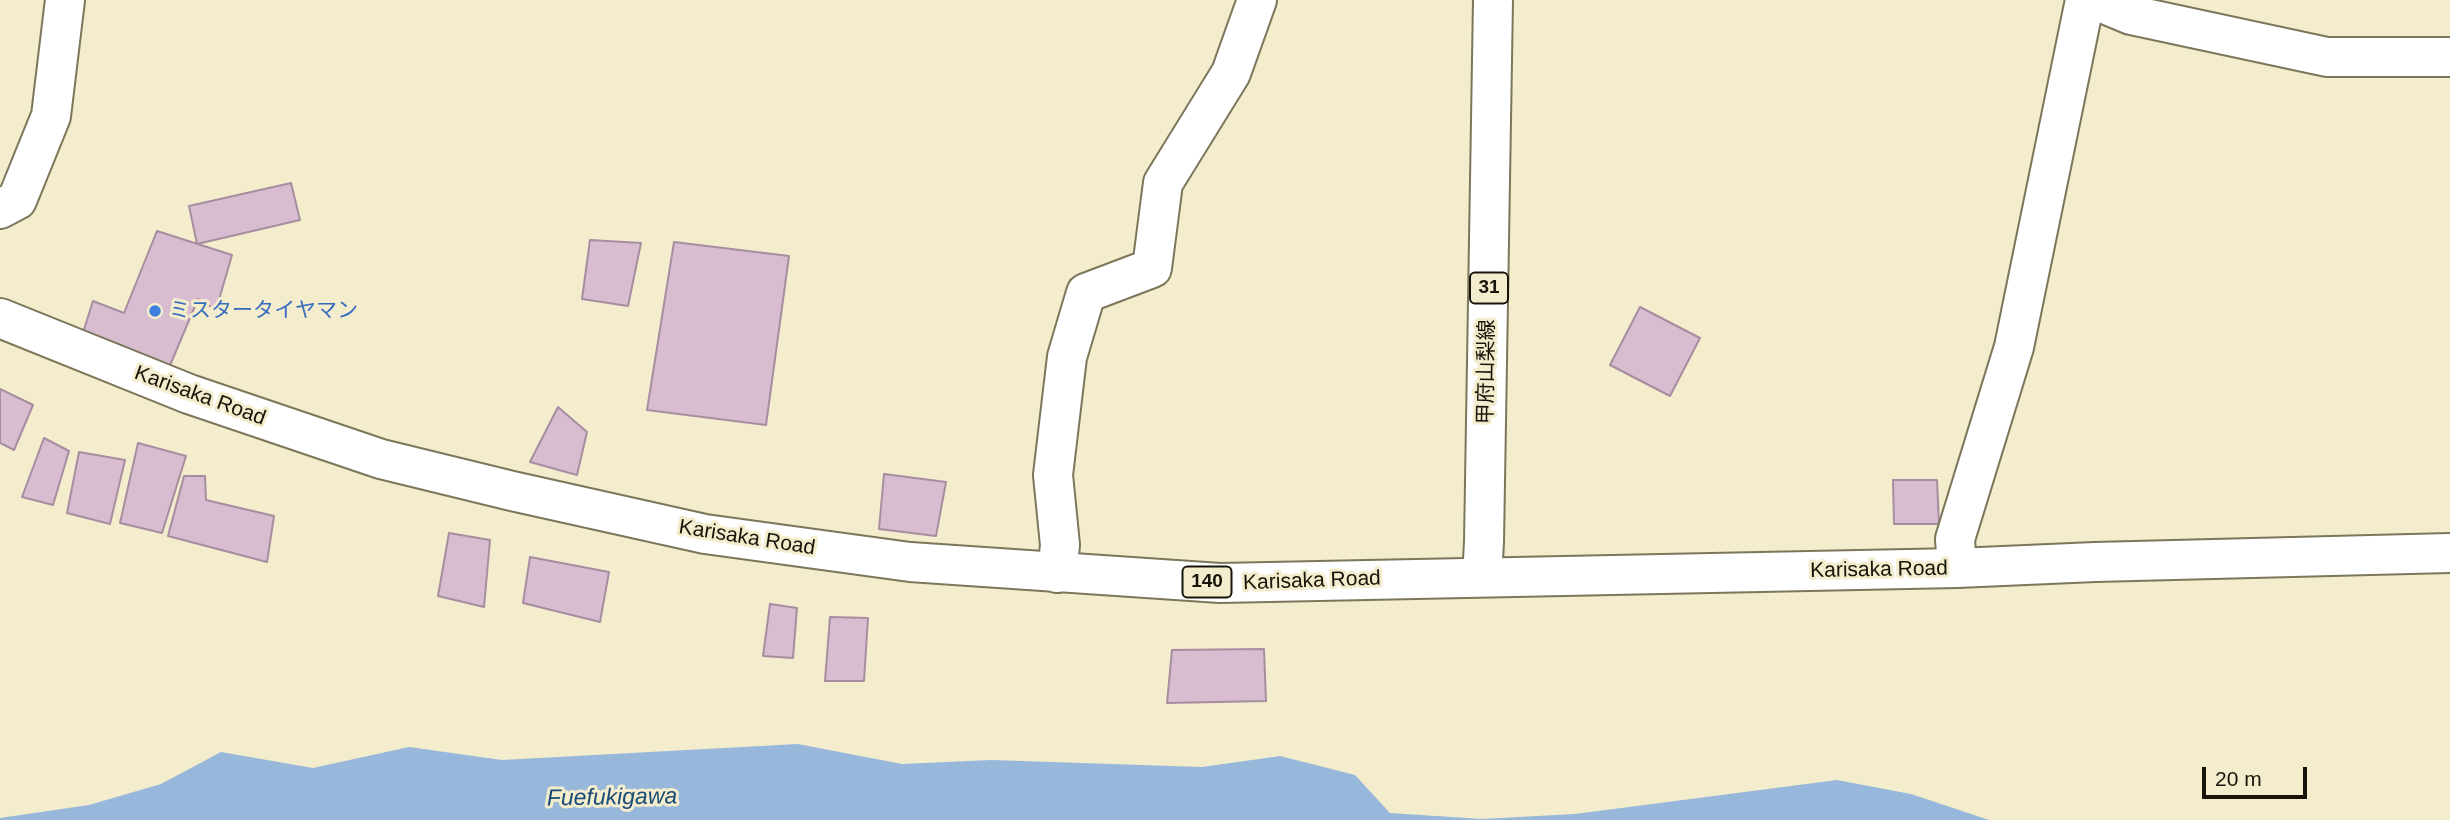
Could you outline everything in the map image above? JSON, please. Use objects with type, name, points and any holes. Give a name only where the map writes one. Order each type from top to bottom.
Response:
[{"type":"main road","points":[[0,209],[17,200],[51,116],[65,0]]},
{"type":"main road","points":[[1057,573],[1060,545],[1053,474],[1067,357],[1086,293],[1152,268],[1163,183],[1231,72],[1257,0]]},
{"type":"main road","name":"甲府山梨線","points":[[1482,576],[1493,0]]},
{"type":"main road","points":[[1957,568],[1955,539],[2014,347],[2085,0]]},
{"type":"main road","points":[[2095,0],[2131,15],[2327,57],[2450,57]]},
{"type":"main road","name":"Karisaka Road","points":[[0,318],[202,398],[381,458],[499,488],[705,534],[910,562],[1220,583],[1957,568],[2450,553]]},
{"type":"water","name":"Fuefukigawa","points":[[798,744],[902,764],[991,760],[1202,767],[1280,756],[1355,775],[1390,813],[1482,819],[1575,814],[1837,780],[1911,794],[1989,820],[0,820],[89,805],[161,784],[221,752],[313,768],[409,747],[502,760]]},
{"type":"building","points":[[291,183],[300,220],[197,244],[189,206]]},
{"type":"building","points":[[157,231],[232,255],[216,310],[198,299],[163,382],[79,345],[93,301],[124,313]]},
{"type":"building","points":[[590,240],[641,243],[628,306],[582,299]]},
{"type":"building","points":[[674,242],[789,256],[766,425],[647,410]]},
{"type":"building","points":[[1640,307],[1700,338],[1670,396],[1610,365]]},
{"type":"building","points":[[0,389],[33,405],[14,450],[0,443]]},
{"type":"building","points":[[558,407],[587,432],[577,475],[530,462]]},
{"type":"building","points":[[44,438],[69,451],[53,505],[22,497]]},
{"type":"building","points":[[138,443],[186,456],[162,533],[120,523]]},
{"type":"building","points":[[79,452],[125,460],[110,524],[67,513]]},
{"type":"building","points":[[884,474],[946,482],[936,536],[879,529]]},
{"type":"building","points":[[184,476],[205,476],[206,500],[274,516],[267,562],[168,536]]},
{"type":"building","points":[[1893,480],[1937,480],[1939,524],[1894,524]]},
{"type":"building","points":[[449,533],[490,540],[484,607],[438,596]]},
{"type":"building","points":[[530,557],[609,572],[600,622],[523,603]]},
{"type":"building","points":[[770,604],[797,608],[793,658],[763,656]]},
{"type":"building","points":[[830,617],[868,618],[864,681],[825,681]]},
{"type":"building","points":[[1264,649],[1266,701],[1167,703],[1172,650]]},
{"type":"place","name":"ミスタータイヤマン","points":[[155,311]]}]
